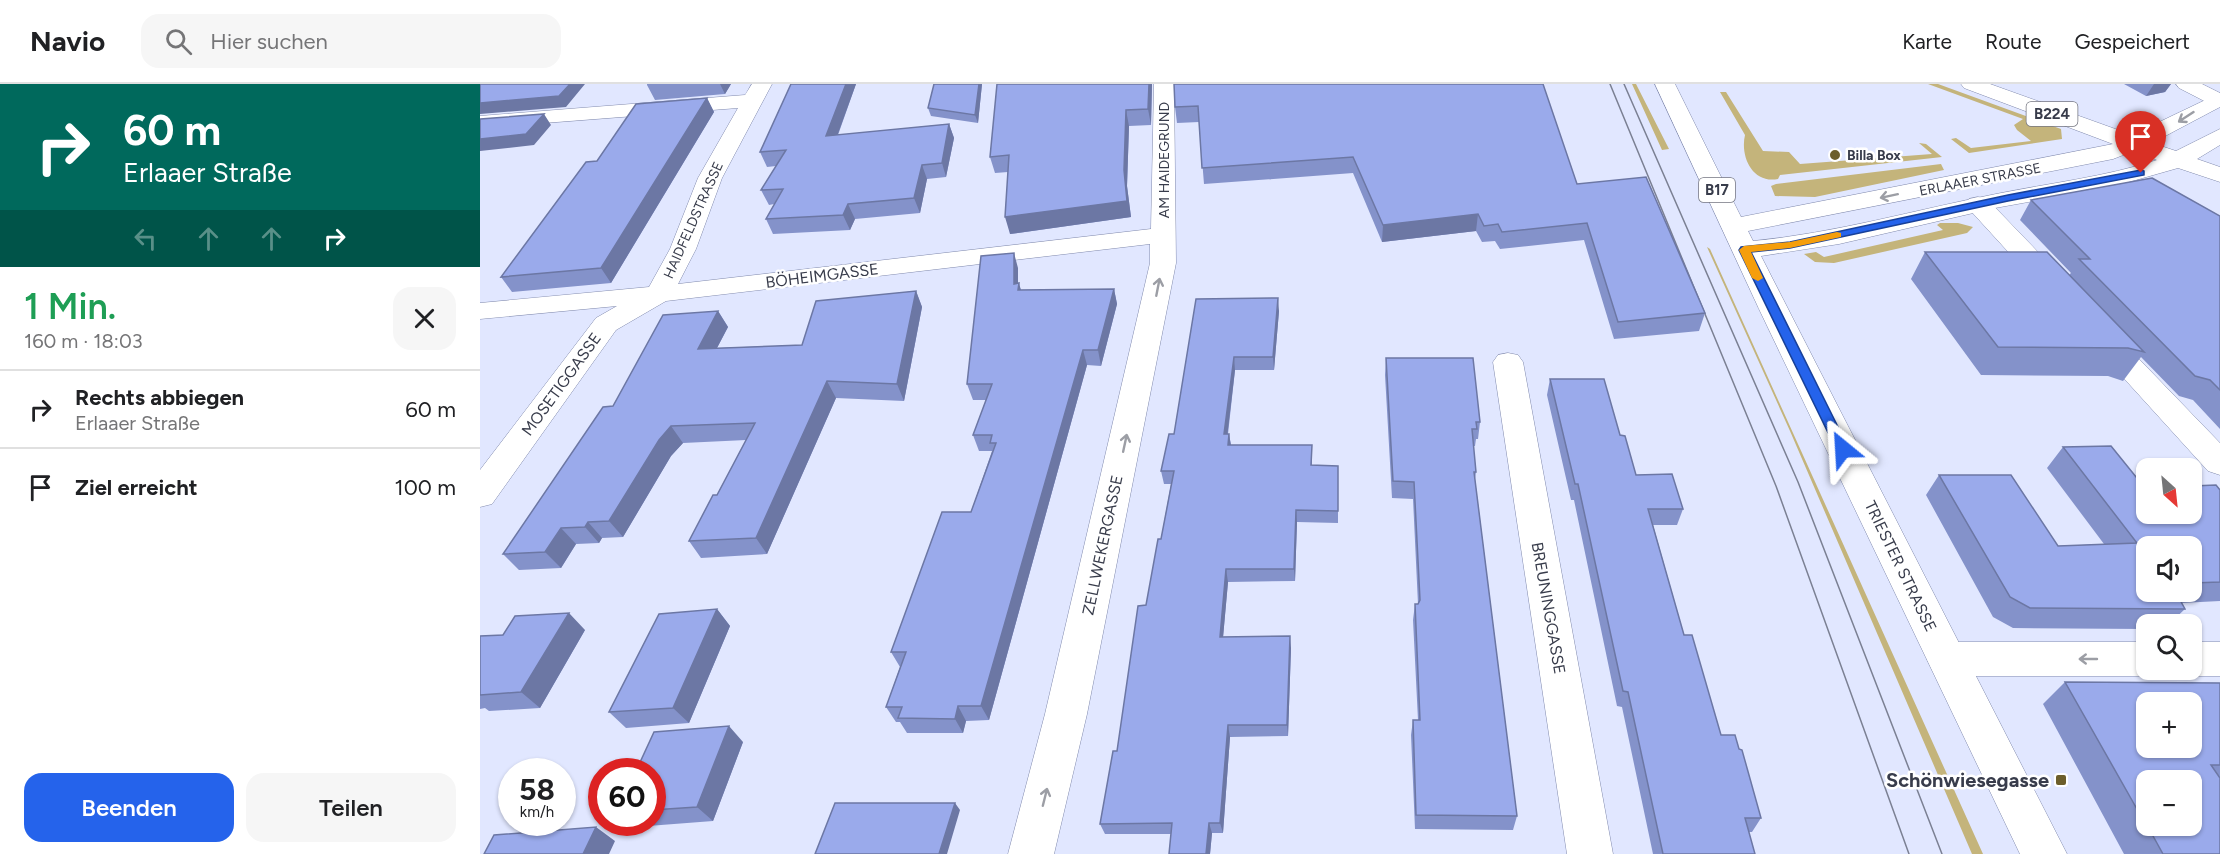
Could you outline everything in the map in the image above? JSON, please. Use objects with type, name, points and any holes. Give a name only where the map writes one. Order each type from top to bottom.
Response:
[{"type":"street","name":"AM HAIDEGRUND","points":[[1163,235],[1164,84]]},
{"type":"street","name":"TRIESTER STRASSE","points":[[1665,84],[2043,854]]},
{"type":"street","name":"B224","points":[[1971,84],[2172,148]]},
{"type":"street","name":"B224","points":[[2016,84],[2172,148],[2220,176]]},
{"type":"street","points":[[2186,84],[2218,99]]},
{"type":"street","points":[[480,122],[757,92]]},
{"type":"street","name":"HAIDFELDSTRASSE","points":[[659,294],[683,249],[710,178],[757,92]]},
{"type":"street","name":"ERLAAER STRASSE","points":[[1739,238],[1790,245],[1978,204],[2158,169],[2172,148],[2218,99]]},
{"type":"street","name":"ERLAAER STRASSE","points":[[1739,238],[2091,158],[2172,148],[2220,136]]},
{"type":"street","points":[[1978,204],[2220,463]]},
{"type":"street","name":"BÖHEIMGASSE","points":[[480,311],[659,294],[1163,235]]},
{"type":"street","name":"ZELLWEKERGASSE","points":[[1031,854],[1066,714],[1147,339],[1163,263],[1163,235]]},
{"type":"street","name":"MOSETIGGASSE","points":[[480,495],[606,324],[659,294]]},
{"type":"street","name":"BREUNINGGASSE","points":[[1508,362],[1590,854]]},
{"type":"street","points":[[1947,659],[2136,659]]},
{"type":"street","points":[[2202,659],[2220,659]]},
{"type":"shaded area","points":[[1632,84],[1636,84],[1669,149],[1662,150]]},
{"type":"shaded area","points":[[1928,84],[1938,84],[2061,129],[2062,139],[1969,153],[1951,139],[1956,138],[1971,148],[2031,141],[2014,125],[2023,119]]},
{"type":"shaded area","points":[[1720,92],[1726,92],[1763,151],[1789,152],[1800,164],[1932,154],[1919,143],[1926,144],[1942,157],[1780,175],[1778,179],[1761,177],[1750,167],[1746,159],[1745,135]]},
{"type":"shaded area","points":[[1941,164],[1944,170],[1815,197],[1775,196],[1771,186],[1776,184]]},
{"type":"shaded area","points":[[1958,223],[1973,227],[1967,233],[1834,263],[1815,262],[1804,254],[1816,252],[1824,257],[1943,230],[1937,225]]},
{"type":"shaded area","points":[[1707,247],[1710,249],[1983,854],[1972,854],[1790,431]]},
{"type":"building","points":[[480,84],[570,84],[559,96],[480,103]]},
{"type":"building","points":[[791,84],[846,84],[826,136],[949,124],[942,163],[922,165],[914,198],[848,204],[843,215],[766,219],[783,189],[761,190],[786,150],[760,152]]},
{"type":"building","points":[[934,84],[979,84],[975,115],[928,108]]},
{"type":"building","points":[[997,84],[1149,84],[1148,109],[1126,110],[1124,170],[1127,201],[1005,217],[1009,155],[990,157]]},
{"type":"building","points":[[1174,84],[1543,84],[1577,184],[1646,177],[1705,313],[1618,322],[1587,223],[1502,232],[1498,224],[1484,226],[1478,214],[1383,225],[1353,157],[1202,168],[1198,106],[1175,107]]},
{"type":"building","points":[[707,98],[601,268],[501,277],[586,162],[597,161],[636,104]]},
{"type":"building","points":[[544,114],[526,134],[480,139],[480,119]]},
{"type":"building","points":[[2152,178],[2220,216],[2220,390],[2210,380],[2195,376],[2079,259],[2090,259],[2031,200]]},
{"type":"building","points":[[1925,252],[2047,252],[2144,352],[2128,348],[1998,347]]},
{"type":"building","points":[[1014,253],[1014,284],[1019,283],[1018,290],[1114,289],[1098,350],[1083,350],[981,706],[958,706],[955,719],[898,718],[902,707],[886,707],[906,652],[891,652],[942,512],[971,512],[996,443],[990,443],[992,435],[973,435],[992,384],[967,384],[981,256]]},
{"type":"building","points":[[916,291],[897,384],[827,381],[756,538],[689,541],[713,495],[717,495],[755,423],[671,426],[659,440],[609,521],[588,522],[585,527],[561,528],[545,552],[503,554],[603,407],[613,406],[663,315],[718,311],[698,349],[802,345],[816,301]]},
{"type":"building","points":[[1278,298],[1273,357],[1234,357],[1224,434],[1229,434],[1228,445],[1312,445],[1311,465],[1338,466],[1338,511],[1296,510],[1294,569],[1226,569],[1220,637],[1290,636],[1287,725],[1228,725],[1220,823],[1209,823],[1206,854],[1169,854],[1172,823],[1100,824],[1113,751],[1117,751],[1138,606],[1146,605],[1174,471],[1161,471],[1169,434],[1174,434],[1196,299]]},
{"type":"building","points":[[1386,358],[1473,358],[1480,422],[1476,422],[1477,429],[1472,429],[1476,472],[1474,472],[1517,816],[1416,815],[1413,720],[1420,720],[1415,604],[1418,604],[1420,600],[1414,482],[1393,481]]},
{"type":"building","points":[[1550,379],[1604,379],[1620,435],[1625,436],[1636,475],[1672,474],[1683,509],[1648,509],[1684,635],[1692,635],[1721,735],[1735,735],[1739,749],[1742,750],[1761,818],[1745,818],[1755,854],[1663,854],[1628,692],[1623,691],[1578,484],[1575,484]]},
{"type":"building","points":[[2111,446],[2136,477],[2136,524],[2202,524],[2202,486],[2216,485],[2220,490],[2220,582],[2202,583],[2202,536],[2136,536],[2136,542],[2063,447]]},
{"type":"building","points":[[1939,475],[2011,475],[2058,546],[2136,543],[2136,602],[2181,602],[2185,609],[2030,608],[2010,597]]},
{"type":"building","points":[[717,609],[673,708],[609,712],[659,614]]},
{"type":"building","points":[[569,613],[521,692],[480,695],[480,636],[503,635],[515,616]]},
{"type":"building","points":[[2065,682],[2220,683],[2220,765],[2211,765],[2220,778],[2220,854],[2163,854],[2153,836],[2202,836],[2202,770],[2136,770],[2136,807]]},
{"type":"building","points":[[729,726],[697,807],[666,809],[666,758],[642,758],[654,732]]},
{"type":"building","points":[[835,803],[955,803],[939,854],[815,854]]},
{"type":"building","points":[[588,828],[588,836],[592,836],[583,854],[484,854],[494,835],[576,836],[576,829]]},
{"type":"tram line","points":[[1610,84],[1776,486],[1909,854]]},
{"type":"tram line","points":[[1624,84],[1798,482],[1942,854]]},
{"type":"slow traffic","points":[[1758,278],[1744,250],[1790,245],[1837,235]]},
{"type":"place","name":"Billa Box","points":[[1835,155]]},
{"type":"place","name":"Schönwiesegasse","points":[[2061,780]]},
{"type":"route","points":[[1843,449],[1744,250],[1790,245],[2008,198],[2141,173]]}]
